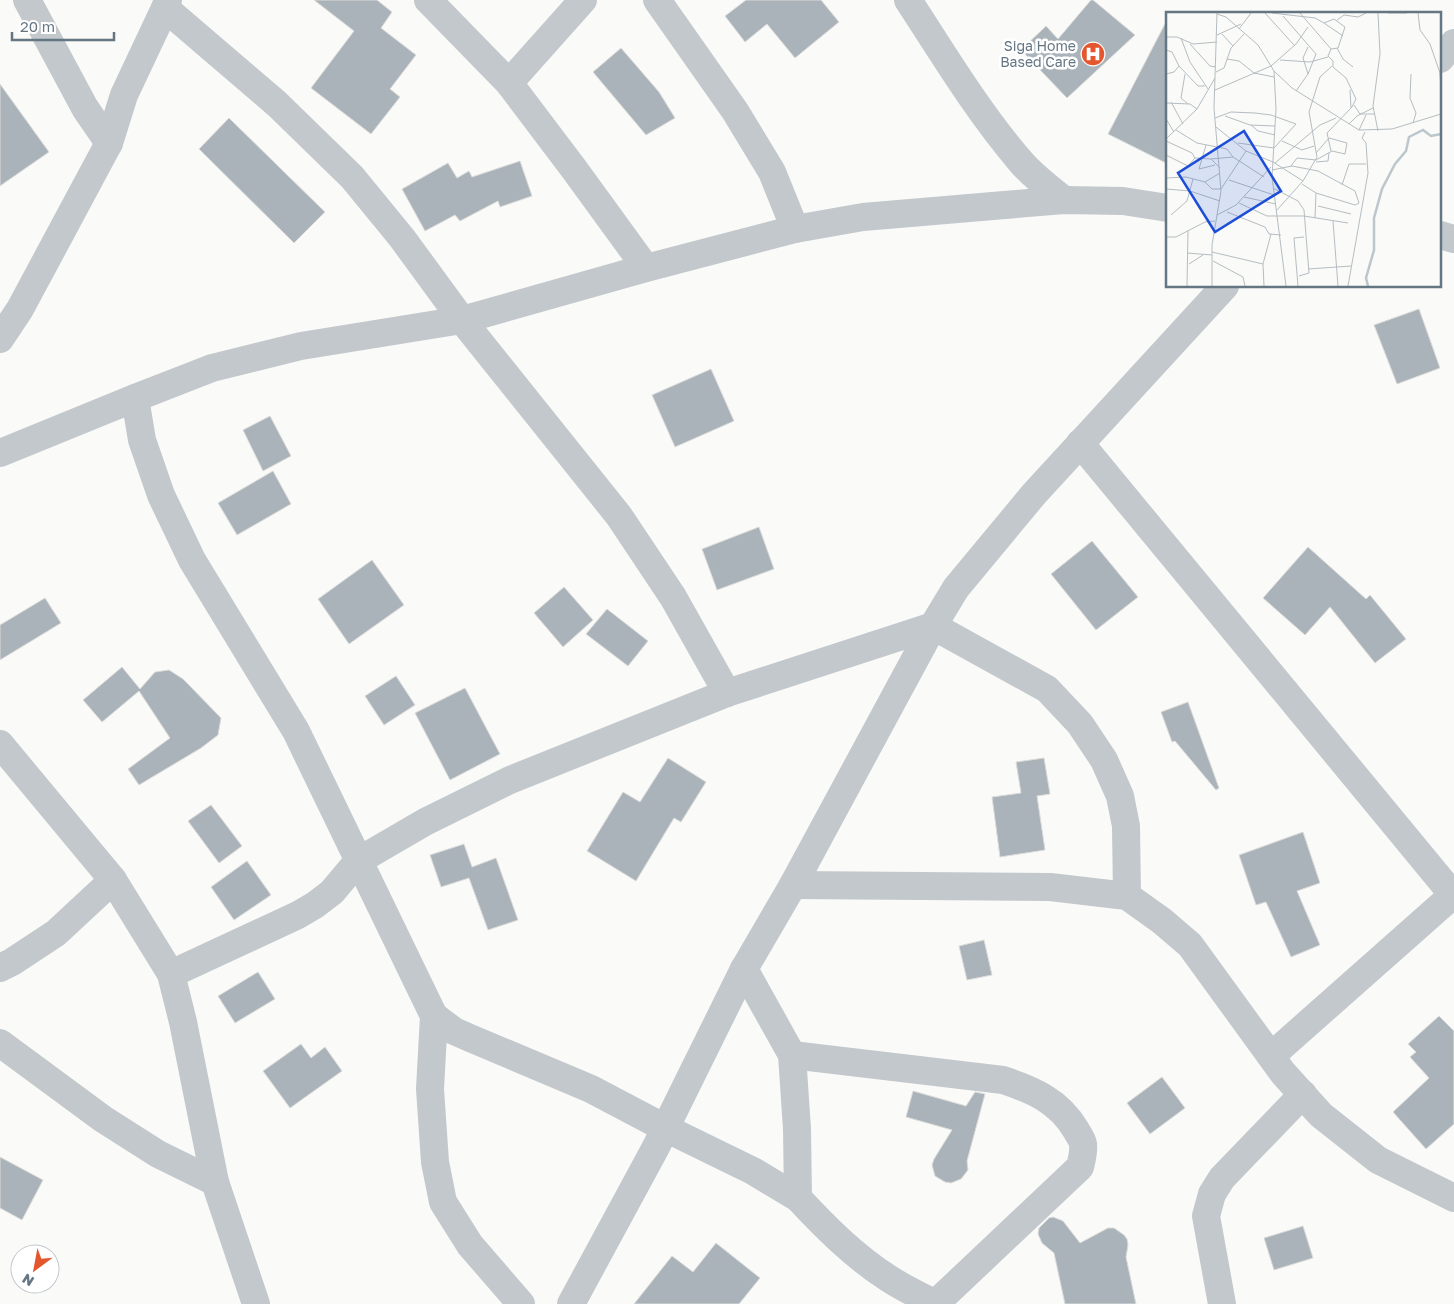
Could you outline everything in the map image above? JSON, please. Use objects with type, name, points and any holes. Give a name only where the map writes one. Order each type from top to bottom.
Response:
[{"type":"street","points":[[27,0],[85,108],[109,143]]},
{"type":"street","points":[[428,0],[509,84],[646,268]]},
{"type":"street","points":[[509,84],[583,0]]},
{"type":"street","points":[[657,0],[735,111],[772,172],[795,229]]},
{"type":"street","points":[[908,0],[976,104],[1022,163],[1040,181],[1064,200]]},
{"type":"street","points":[[0,339],[20,309],[109,143],[124,95],[166,4],[277,104],[352,177],[402,238],[462,320],[619,516],[673,597],[727,693]]},
{"type":"street","points":[[1442,57],[1454,43]]},
{"type":"street","points":[[0,454],[212,368],[301,346],[462,320],[646,268],[795,229],[863,217],[1064,200],[1123,201],[1166,208]]},
{"type":"street","points":[[571,1304],[665,1128],[744,969],[793,885],[933,626],[961,582],[1034,494],[1223,288]]},
{"type":"street","points":[[135,398],[142,440],[164,503],[192,560],[296,731],[434,1016],[454,1030],[470,1038],[591,1089],[665,1128],[753,1170],[798,1198],[834,1236],[890,1280],[936,1304],[1080,1167],[1084,1154],[1083,1142],[1070,1120],[1048,1099],[1028,1088],[1003,1080],[792,1055]]},
{"type":"street","points":[[1080,444],[1453,895],[1271,1056]]},
{"type":"street","points":[[171,974],[315,905],[332,892],[358,861],[425,822],[510,780],[727,693],[933,626],[1047,689],[1080,724],[1104,760],[1120,796],[1126,826],[1127,896]]},
{"type":"street","points":[[0,744],[113,880],[171,974],[183,1022],[215,1182],[256,1304]]},
{"type":"street","points":[[0,968],[56,934],[113,880]]},
{"type":"street","points":[[793,885],[1050,886],[1127,896],[1162,921],[1190,945],[1284,1073],[1321,1115],[1378,1160],[1454,1198]]},
{"type":"street","points":[[744,969],[792,1055],[798,1129],[798,1198]]},
{"type":"street","points":[[434,1016],[430,1089],[435,1162],[443,1202],[470,1245],[522,1304]]},
{"type":"street","points":[[0,1043],[103,1119],[158,1154],[215,1182]]},
{"type":"street","points":[[1222,1304],[1206,1216],[1212,1194],[1222,1178],[1302,1094]]},
{"type":"building","points":[[314,0],[377,0],[392,12],[381,28],[416,55],[390,89],[400,97],[371,134],[311,88],[354,31]]},
{"type":"building","points":[[746,0],[821,0],[839,22],[795,58],[767,24],[745,42],[725,16]]},
{"type":"building","points":[[1091,0],[1135,35],[1067,98],[1021,50],[1046,26],[1058,39]]},
{"type":"building","points":[[1166,22],[1166,163],[1108,134]]},
{"type":"building","points":[[621,48],[659,92],[675,118],[646,135],[593,72]]},
{"type":"building","points":[[0,84],[49,152],[0,186]]},
{"type":"building","points":[[229,118],[325,212],[294,243],[199,149]]},
{"type":"building","points":[[520,161],[532,196],[500,207],[498,201],[460,221],[455,215],[425,231],[402,189],[448,163],[457,178],[469,171],[472,177]]},
{"type":"building","points":[[1419,309],[1440,368],[1397,384],[1374,325]]},
{"type":"building","points":[[711,369],[734,421],[675,447],[652,395]]},
{"type":"building","points":[[270,416],[291,456],[263,471],[243,430]]},
{"type":"building","points":[[273,471],[291,504],[237,535],[218,503]]},
{"type":"building","points":[[759,527],[774,569],[717,590],[702,549]]},
{"type":"building","points":[[1092,541],[1138,597],[1096,630],[1051,574]]},
{"type":"building","points":[[1308,547],[1366,599],[1370,595],[1406,639],[1375,663],[1330,607],[1305,635],[1263,598]]},
{"type":"building","points":[[372,560],[404,605],[349,644],[318,599]]},
{"type":"building","points":[[564,587],[593,620],[563,647],[534,613]]},
{"type":"building","points":[[45,598],[61,623],[0,660],[0,625]]},
{"type":"building","points":[[607,609],[648,641],[628,666],[586,634]]},
{"type":"building","points":[[122,667],[140,689],[155,672],[169,670],[183,679],[221,718],[218,735],[201,748],[139,785],[128,769],[170,738],[139,691],[102,722],[83,700]]},
{"type":"building","points":[[396,676],[415,705],[384,725],[365,696]]},
{"type":"building","points":[[465,688],[500,754],[450,780],[415,713]]},
{"type":"building","points":[[1188,702],[1219,788],[1216,790],[1175,741],[1172,742],[1161,712]]},
{"type":"building","points":[[668,758],[706,782],[681,822],[674,818],[636,881],[587,851],[623,792],[640,802]]},
{"type":"building","points":[[1044,758],[1050,794],[1037,796],[1045,850],[1000,857],[992,797],[1021,793],[1016,762]]},
{"type":"building","points":[[211,805],[242,846],[219,863],[188,821]]},
{"type":"building","points":[[1303,832],[1320,883],[1297,891],[1320,945],[1291,957],[1266,902],[1256,905],[1239,855]]},
{"type":"building","points":[[464,844],[472,867],[496,858],[518,920],[488,930],[469,878],[441,887],[430,855]]},
{"type":"building","points":[[247,861],[271,895],[234,920],[211,887]]},
{"type":"building","points":[[984,940],[992,975],[967,980],[959,946]]},
{"type":"building","points":[[258,972],[275,999],[235,1023],[218,996]]},
{"type":"building","points":[[1439,1016],[1454,1031],[1454,1124],[1426,1149],[1393,1112],[1429,1078],[1410,1057],[1416,1052],[1408,1044]]},
{"type":"building","points":[[301,1044],[311,1058],[325,1047],[342,1071],[290,1108],[263,1071]]},
{"type":"building","points":[[1162,1077],[1185,1108],[1150,1134],[1127,1103]]},
{"type":"building","points":[[913,1091],[966,1106],[975,1092],[985,1094],[967,1161],[968,1170],[961,1179],[951,1183],[935,1176],[932,1165],[934,1159],[952,1130],[906,1117]]},
{"type":"building","points":[[0,1157],[43,1180],[22,1220],[0,1208]]},
{"type":"building","points":[[1053,1217],[1063,1221],[1080,1243],[1108,1228],[1114,1228],[1124,1235],[1127,1239],[1126,1257],[1136,1304],[1065,1304],[1054,1253],[1042,1243],[1038,1234],[1039,1228],[1049,1218]]},
{"type":"building","points":[[1303,1226],[1313,1258],[1274,1270],[1264,1238]]},
{"type":"building","points":[[716,1243],[760,1278],[739,1304],[634,1304],[672,1256],[693,1272]]},
{"type":"place","name":"Siga Home Based Care","points":[[1093,54]]}]
